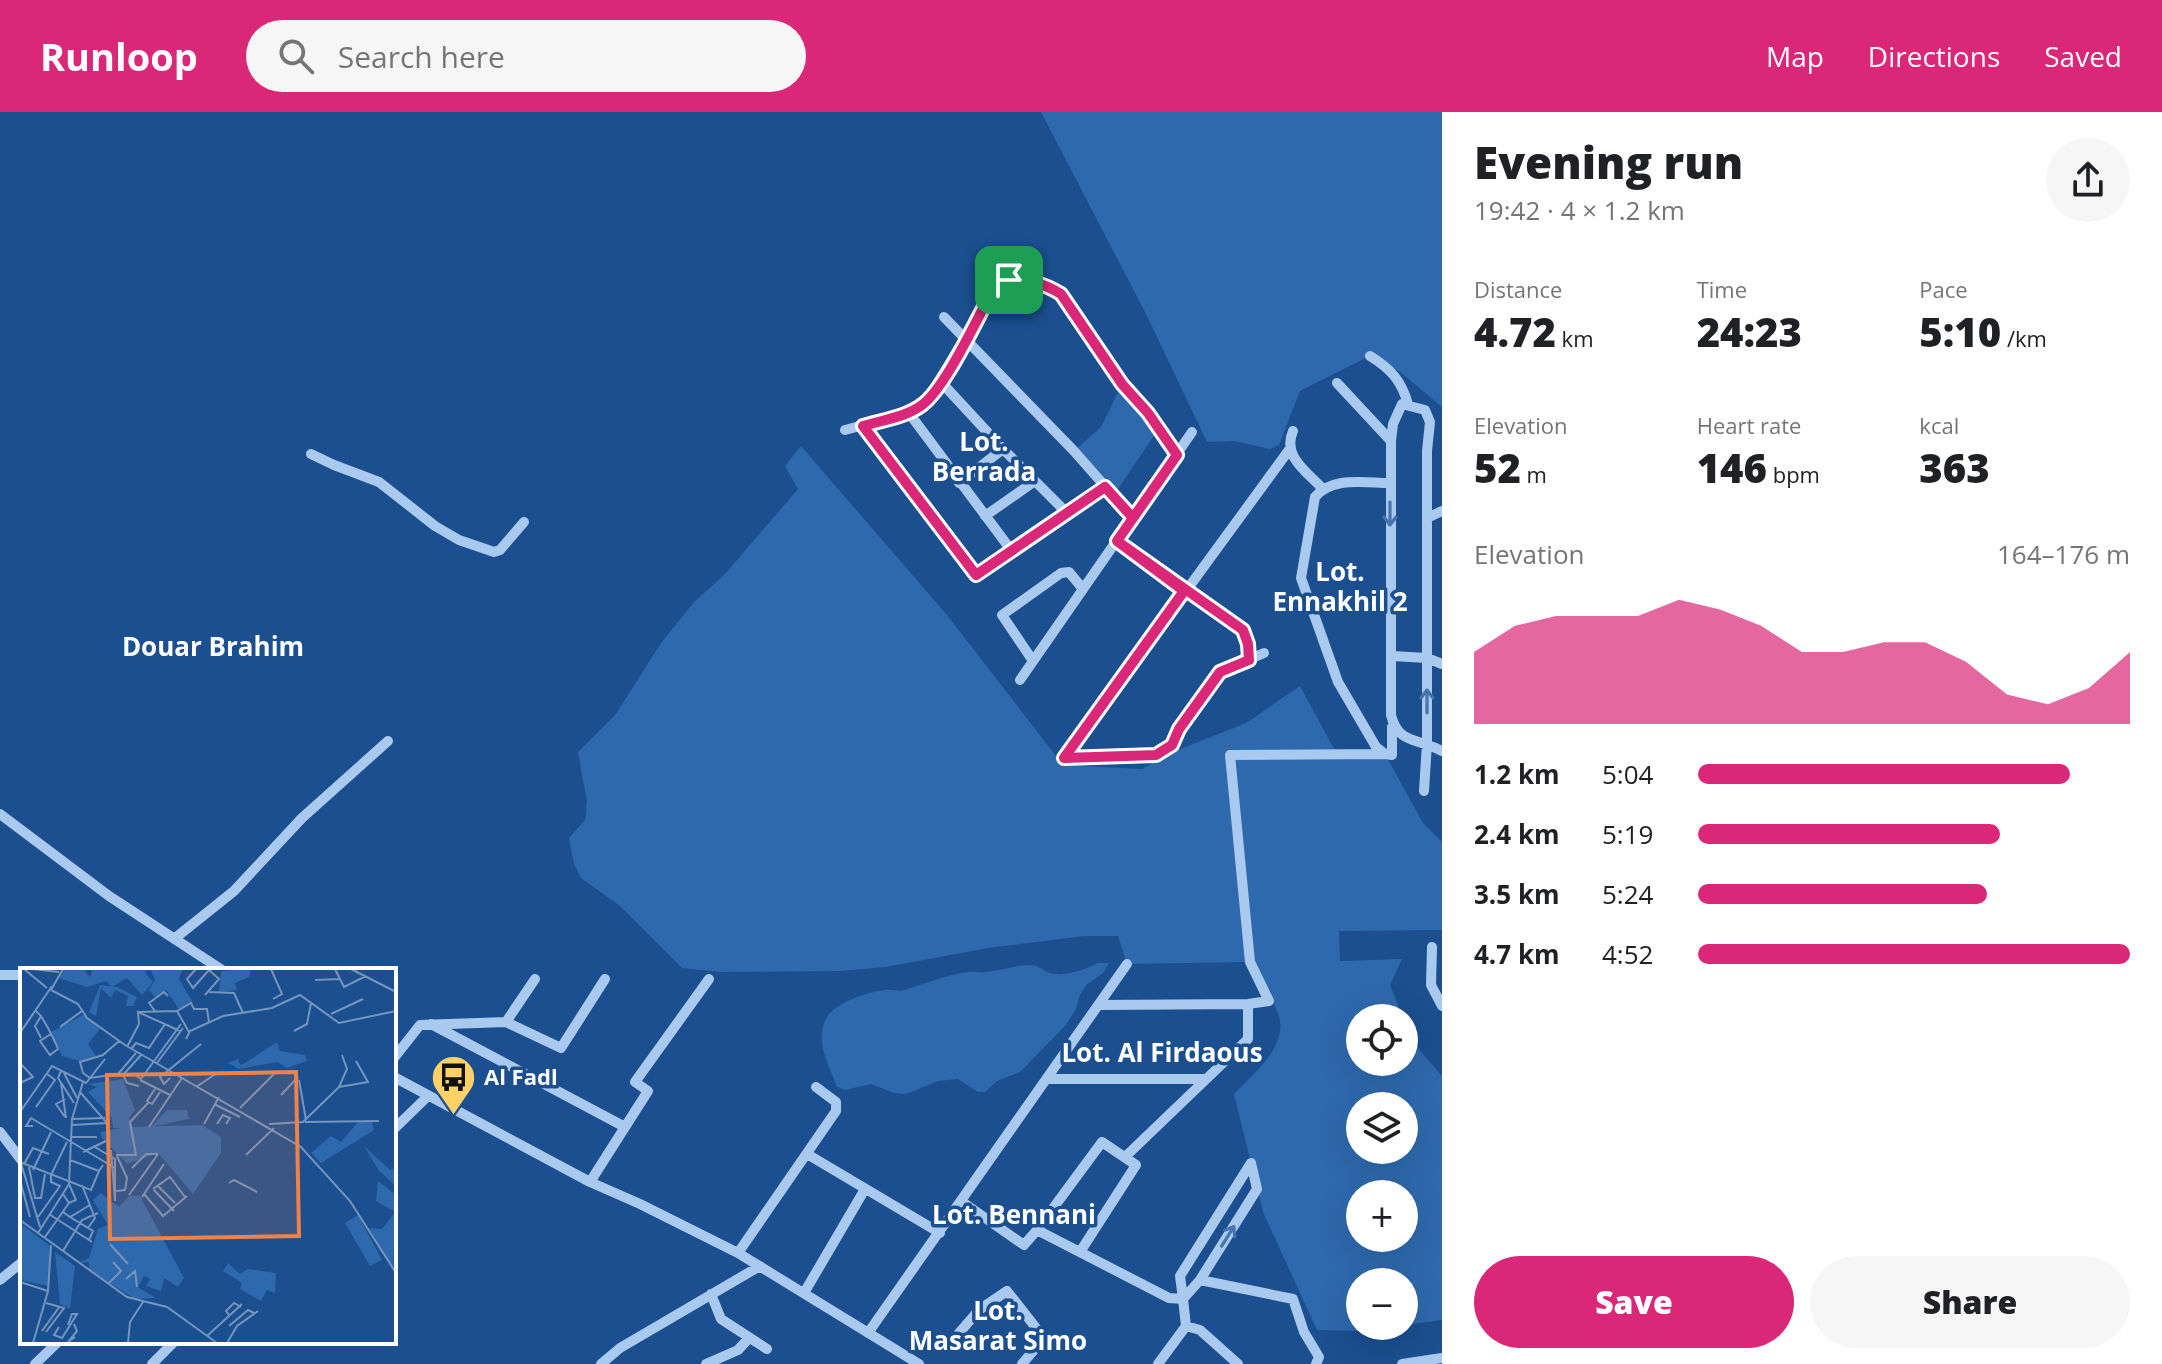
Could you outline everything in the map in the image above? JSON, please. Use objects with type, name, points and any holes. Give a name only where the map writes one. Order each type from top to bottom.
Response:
[{"type":"street","points":[[845,430],[909,413],[925,403],[941,382],[997,286],[1009,280],[1029,280],[1047,285],[1061,294],[1122,384],[1148,413],[1177,455]]},
{"type":"street","points":[[944,317],[1133,518]]},
{"type":"street","points":[[1370,356],[1388,367],[1402,385],[1408,404]]},
{"type":"street","points":[[941,382],[1067,513]]},
{"type":"street","points":[[1337,383],[1391,441]]},
{"type":"street","points":[[1388,754],[1392,656],[1391,441],[1398,409],[1402,404],[1408,404],[1425,410],[1430,422],[1427,451],[1427,743],[1424,791]]},
{"type":"street","points":[[909,413],[1011,550]]},
{"type":"street","points":[[863,426],[976,575],[1105,487]]},
{"type":"street","points":[[1264,653],[1220,672],[1179,729],[1172,745],[1156,755],[1064,758],[1289,450],[1293,431]]},
{"type":"street","points":[[1020,680],[1192,432]]},
{"type":"street","points":[[959,483],[1003,449]]},
{"type":"street","points":[[1289,450],[1322,488]]},
{"type":"street","points":[[311,454],[379,482],[435,526],[459,540],[485,549],[500,550],[524,522]]},
{"type":"street","points":[[985,516],[1035,481]]},
{"type":"street","points":[[1388,754],[1376,747],[1338,682],[1301,578],[1315,497],[1322,488],[1332,483],[1390,483]]},
{"type":"street","points":[[1427,518],[1442,511]]},
{"type":"street","points":[[1117,541],[1243,630],[1249,660]]},
{"type":"street","points":[[1033,661],[1002,615],[1061,573],[1069,572],[1083,589]]},
{"type":"street","points":[[1392,656],[1427,658],[1442,664]]},
{"type":"street","points":[[1391,715],[1396,732],[1442,751]]},
{"type":"street","points":[[174,939],[234,891],[310,810],[388,741]]},
{"type":"street","points":[[1099,1005],[1248,1004],[1269,1001],[1250,962],[1230,755],[1388,754]]},
{"type":"street","points":[[0,814],[109,896],[219,968]]},
{"type":"street","points":[[1432,947],[1431,985],[1442,1006]]},
{"type":"street","points":[[868,1333],[1127,964]]},
{"type":"street","points":[[506,1022],[535,979]]},
{"type":"street","points":[[396,1055],[420,1025],[431,1024],[506,1022],[561,1048],[605,979]]},
{"type":"street","points":[[590,1182],[648,1091],[635,1082],[709,979]]},
{"type":"street","points":[[1126,1156],[1248,1039],[1248,1004]]},
{"type":"street","points":[[431,1024],[625,1127]]},
{"type":"street","points":[[396,1078],[590,1182],[738,1253],[919,1364]]},
{"type":"street","points":[[1047,1079],[1205,1079]]},
{"type":"street","points":[[738,1253],[836,1111],[836,1102],[816,1087]]},
{"type":"street","points":[[396,1127],[428,1096]]},
{"type":"street","points":[[0,1132],[20,1158]]},
{"type":"street","points":[[961,1201],[1024,1245],[1102,1142],[1136,1165],[1080,1252]]},
{"type":"street","points":[[807,1154],[940,1233]]},
{"type":"street","points":[[1158,1364],[1186,1326],[1180,1276],[1251,1163],[1257,1189],[1200,1280],[1183,1299]]},
{"type":"street","points":[[804,1293],[865,1189]]},
{"type":"street","points":[[1037,1230],[1169,1298],[1183,1299]]},
{"type":"street","points":[[0,1280],[20,1264]]},
{"type":"street","points":[[601,1364],[620,1348],[760,1266]]},
{"type":"street","points":[[1200,1280],[1293,1299],[1304,1332],[1319,1357],[1316,1364]]},
{"type":"street","points":[[959,1333],[979,1310],[1007,1291],[1040,1333],[1040,1343],[1022,1364]]},
{"type":"street","points":[[711,1294],[721,1319],[767,1349]]},
{"type":"street","points":[[1186,1326],[1200,1330],[1238,1364]]},
{"type":"street","points":[[706,1364],[738,1350],[749,1338]]},
{"type":"street","points":[[35,1364],[56,1344]]},
{"type":"street","points":[[152,1364],[172,1344]]},
{"type":"street","points":[[1402,1364],[1442,1358]]},
{"type":"shaded area","points":[[1041,112],[1442,112],[1442,407],[1399,371],[1370,356],[1300,391],[1279,445],[1270,449],[1234,441],[1207,442],[1146,314]]},
{"type":"shaded area","points":[[1122,384],[1159,428],[1114,495],[1074,451],[1101,427]]},
{"type":"shaded area","points":[[801,446],[947,615],[1063,765],[1142,769],[1178,750],[1246,723],[1300,686],[1334,749],[1385,754],[1423,823],[1442,842],[1442,930],[1339,931],[1340,961],[1402,959],[1390,985],[1397,1004],[1346,1004],[1346,1076],[1418,1076],[1418,1048],[1442,1076],[1442,1320],[1418,1323],[1418,1268],[1346,1268],[1346,1331],[1317,1330],[1263,1212],[1234,1094],[1268,1058],[1279,1036],[1278,1013],[1250,962],[1127,964],[1118,936],[1085,936],[988,948],[886,967],[840,971],[720,972],[682,968],[620,906],[581,878],[574,864],[569,838],[585,820],[587,802],[578,752],[616,714],[661,643],[694,602],[725,574],[798,489],[785,466]]},
{"type":"shaded area","points":[[1098,963],[1109,963],[1103,973],[1086,985],[1066,1025],[1020,1072],[997,1081],[985,1092],[978,1092],[958,1079],[938,1081],[906,1094],[871,1084],[845,1090],[837,1087],[825,1056],[822,1031],[833,1010],[850,1000],[877,991],[904,990],[967,972],[1031,965],[1062,974]]},
{"type":"place","name":"Al Fadl","points":[[453,1116]]},
{"type":"district","name":"Lot. Berrada","points":[[984,457]]},
{"type":"district","name":"Lot. Ennakhil 2","points":[[1340,587]]},
{"type":"district","name":"Douar Brahim","points":[[213,647]]},
{"type":"district","name":"Lot. Al Firdaous","points":[[1162,1053]]},
{"type":"district","name":"Lot. Bennani","points":[[1014,1215]]},
{"type":"district","name":"Lot. Masarat Simo","points":[[998,1326]]},
{"type":"route","points":[[1009,280],[997,286],[988,299],[941,382],[925,403],[909,413],[863,426],[976,575],[1105,487],[1114,495],[1133,518],[1117,541],[1184,591],[1064,758],[1156,755],[1172,745],[1179,729],[1220,672],[1249,660],[1248,644],[1243,630],[1117,541],[1177,455],[1148,413],[1122,384],[1061,294],[1047,285],[1029,280],[1009,280]]}]
